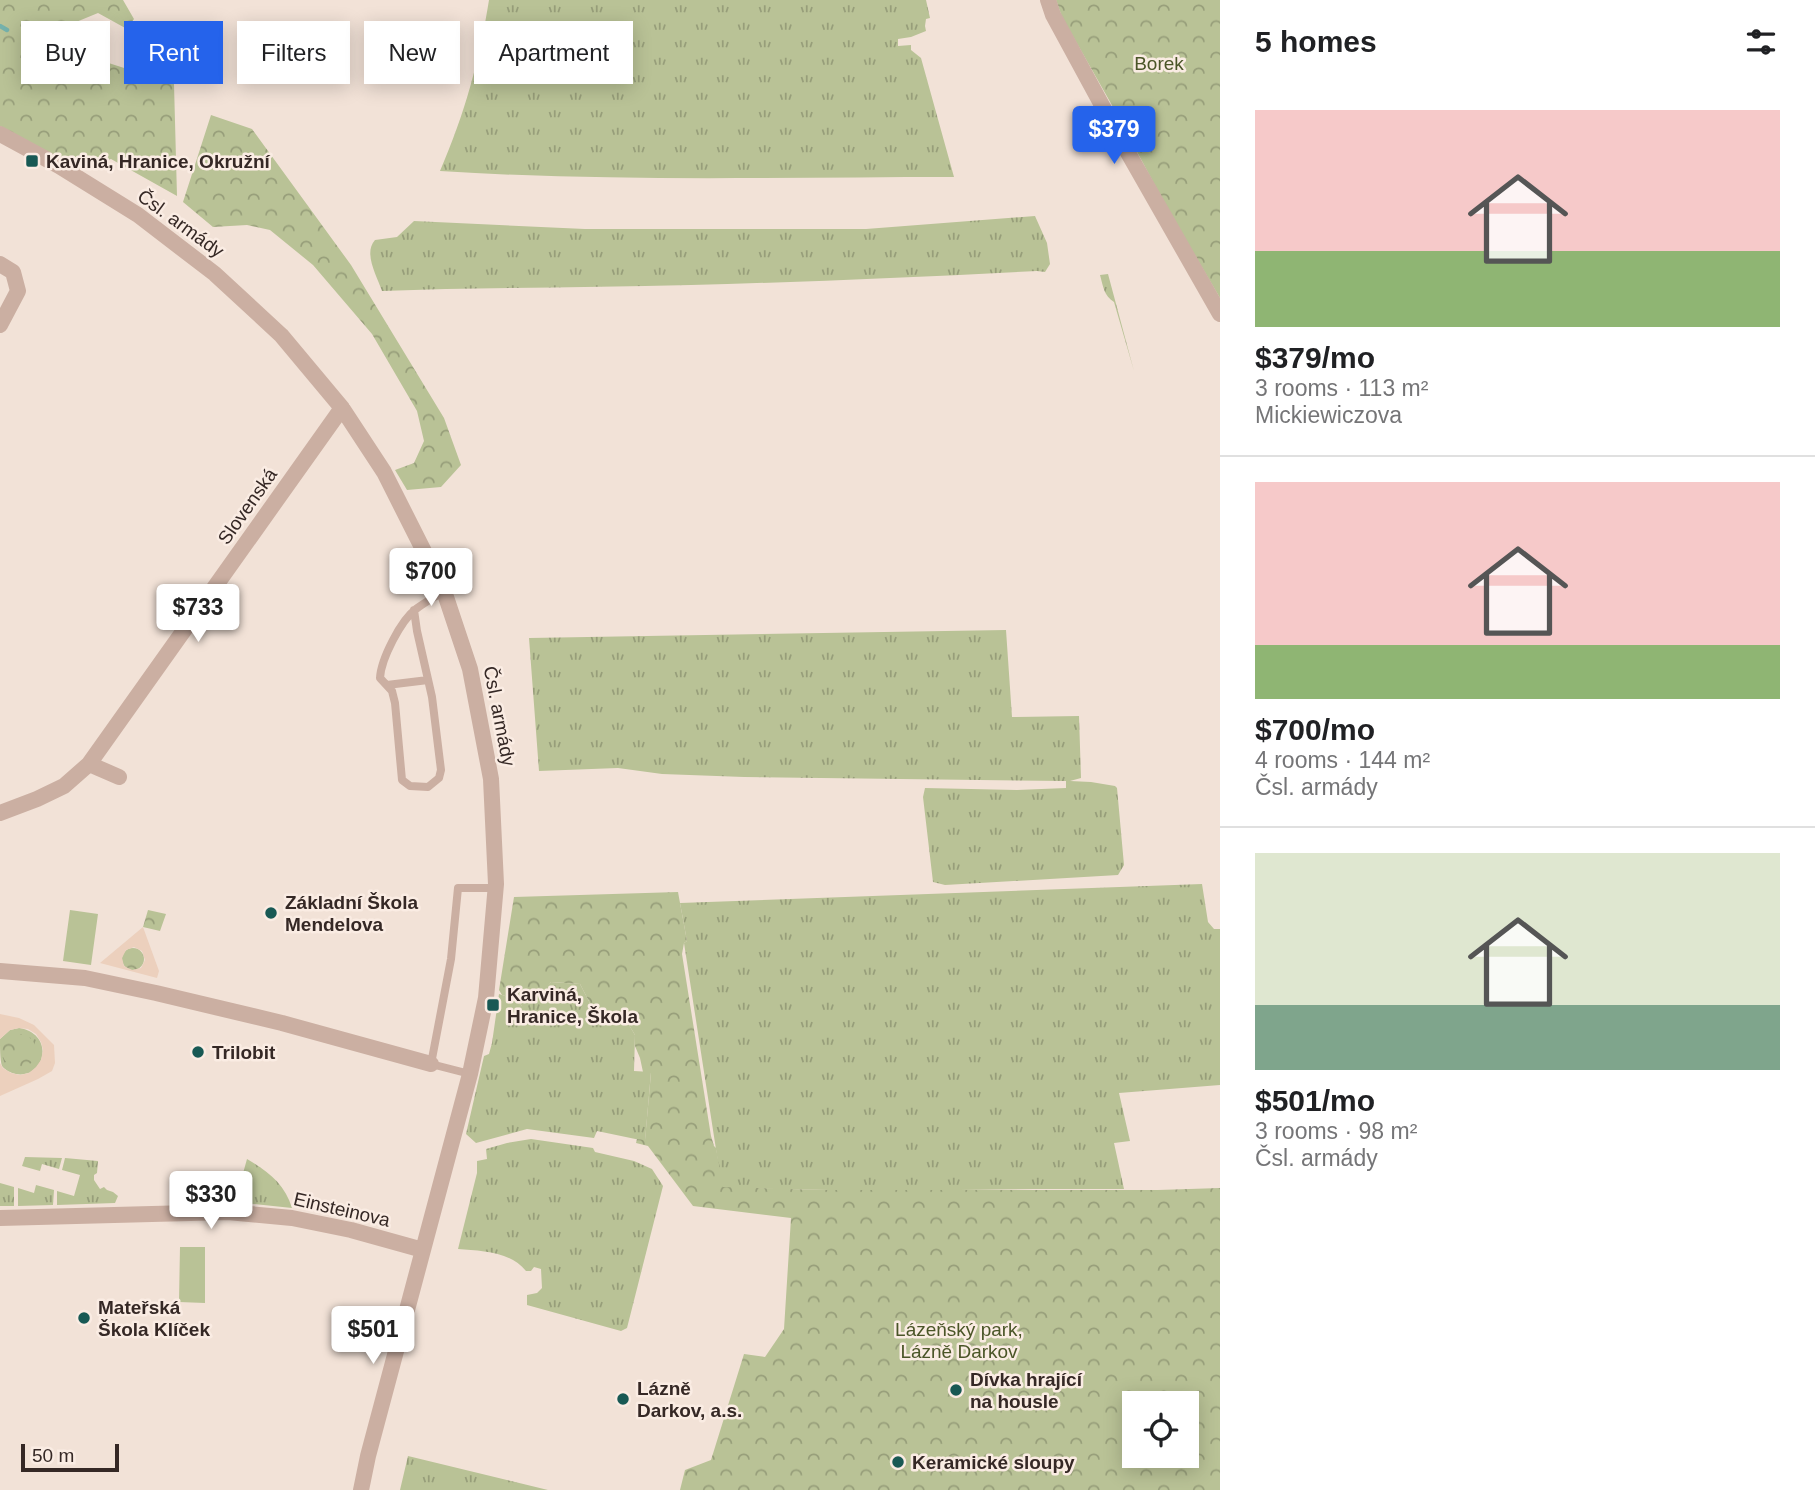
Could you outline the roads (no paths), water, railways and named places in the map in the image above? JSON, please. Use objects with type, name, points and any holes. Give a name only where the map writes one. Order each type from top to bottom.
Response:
[{"type":"street","points":[[1048,0],[1053,15],[1117,133],[1220,314]]},
{"type":"street","name":"Čsl. armády","points":[[0,134],[138,215],[215,274],[281,335],[342,408],[384,472],[444,591],[470,669],[491,779],[495,888],[486,998],[470,1074],[361,1490]]},
{"type":"street","points":[[0,264],[13,272],[18,291],[0,325]]},
{"type":"street","name":"Slovenská","points":[[0,813],[64,786],[89,764],[342,408]]},
{"type":"street","points":[[89,764],[119,777]]},
{"type":"street","points":[[0,971],[85,978],[164,995],[282,1023],[431,1064]]},
{"type":"street","name":"Einsteinova","points":[[0,1218],[228,1212],[292,1218],[351,1230],[423,1250]]},
{"type":"lane","points":[[414,610],[432,697],[441,770],[439,778],[428,787],[410,786],[401,780],[395,703],[392,691],[380,677],[380,672],[398,633],[414,610],[444,591]]},
{"type":"lane","points":[[387,685],[428,681]]},
{"type":"lane","points":[[470,1074],[431,1064],[451,959],[458,888],[495,888]]},
{"type":"waterway","points":[[0,26],[7,30]]},
{"type":"place","name":"Kaviná, Hranice, Okružní","points":[[32,161]]},
{"type":"place","name":"Základní Škola Mendelova","points":[[271,913]]},
{"type":"place","name":"Karviná, Hranice, Škola","points":[[493,1005]]},
{"type":"place","name":"Trilobit","points":[[198,1052]]},
{"type":"place","name":"Mateřská Škola Klíček","points":[[84,1318]]},
{"type":"place","name":"Dívka hrající na housle","points":[[956,1390]]},
{"type":"place","name":"Lázně Darkov, a.s.","points":[[623,1399]]},
{"type":"place","name":"Keramické sloupy","points":[[898,1462]]},
{"type":"park label","name":"Borek","points":[[1159,63]]},
{"type":"park label","name":"Lázeňský park, Lázně Darkov","points":[[959,1340]]}]
